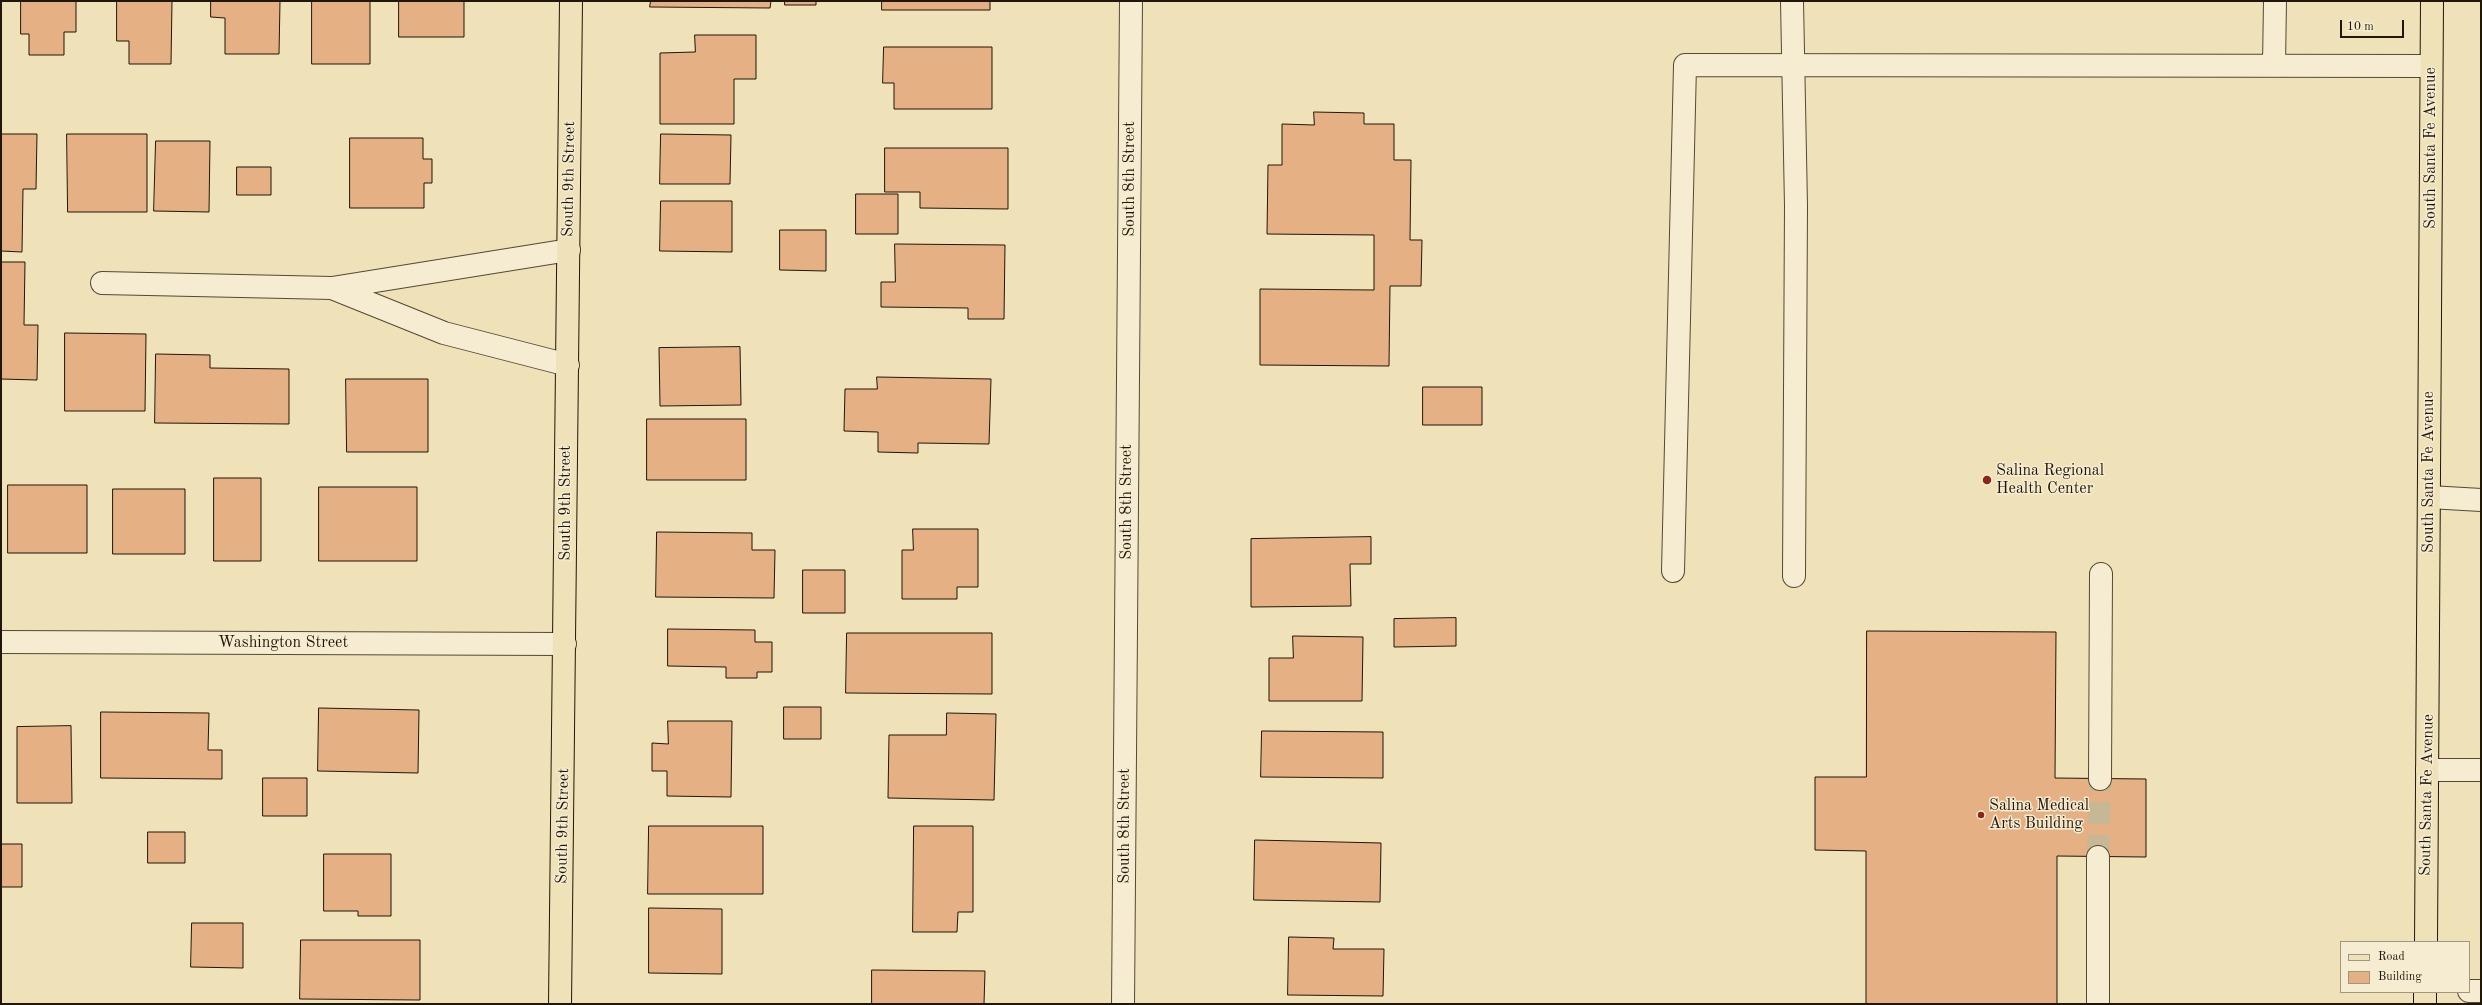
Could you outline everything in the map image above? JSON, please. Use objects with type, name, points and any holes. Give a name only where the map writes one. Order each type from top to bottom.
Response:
[{"type":"main road","name":"South 9th Street","points":[[560,1004],[571,1]]},
{"type":"main road","name":"South Santa Fe Avenue","points":[[2426,941],[2432,1]]},
{"type":"main road","points":[[2425,993],[2425,1004]]},
{"type":"street","name":"South 8th Street","points":[[1123,1004],[1131,1]]},
{"type":"street","points":[[1792,1],[1794,64],[1794,576]]},
{"type":"street","points":[[2274,65],[2275,1]]},
{"type":"street","points":[[1673,571],[1685,65],[2431,66]]},
{"type":"street","points":[[102,283],[332,288],[569,250]]},
{"type":"street","points":[[332,288],[444,333],[568,365]]},
{"type":"street","points":[[2429,497],[2481,500]]},
{"type":"street","points":[[2100,779],[2101,574]]},
{"type":"street","name":"Washington Street","points":[[1,642],[565,644]]},
{"type":"street","points":[[2427,770],[2481,770]]},
{"type":"street","points":[[2098,857],[2098,1004]]},
{"type":"street","points":[[2470,991],[2481,991]]},
{"type":"building","points":[[21,1],[76,1],[76,32],[64,32],[64,55],[29,55],[29,34],[21,34]]},
{"type":"building","points":[[117,1],[172,1],[171,64],[129,64],[129,41],[117,41]]},
{"type":"building","points":[[211,1],[280,1],[279,54],[225,54],[225,18],[211,17]]},
{"type":"building","points":[[312,1],[370,1],[370,64],[312,64]]},
{"type":"building","points":[[399,1],[464,1],[464,37],[399,37]]},
{"type":"building","points":[[651,1],[771,1],[770,8],[650,7]]},
{"type":"building","points":[[785,1],[816,1],[816,5],[785,5]]},
{"type":"building","points":[[882,1],[990,1],[990,10],[882,10]]},
{"type":"building","points":[[695,35],[756,35],[756,79],[734,79],[734,124],[660,124],[660,53],[695,52]]},
{"type":"building","points":[[884,47],[992,47],[992,109],[894,109],[894,83],[883,83]]},
{"type":"building","points":[[1314,112],[1364,113],[1364,124],[1394,124],[1394,160],[1411,160],[1410,240],[1422,240],[1421,286],[1390,286],[1389,366],[1260,365],[1260,289],[1374,290],[1374,235],[1267,234],[1268,165],[1282,165],[1282,124],[1314,125]]},
{"type":"building","points":[[1,134],[37,134],[36,189],[23,189],[22,252],[1,251]]},
{"type":"building","points":[[67,134],[147,134],[147,212],[68,212]]},
{"type":"building","points":[[661,134],[731,135],[730,184],[660,184]]},
{"type":"building","points":[[350,138],[423,138],[423,159],[432,159],[432,183],[424,183],[424,208],[350,208]]},
{"type":"building","points":[[156,141],[210,141],[209,212],[154,211]]},
{"type":"building","points":[[885,148],[1008,148],[1008,209],[920,208],[920,192],[885,192]]},
{"type":"building","points":[[237,167],[271,167],[271,195],[237,195]]},
{"type":"building","points":[[856,194],[898,194],[898,234],[856,234]]},
{"type":"building","points":[[661,201],[732,201],[732,252],[660,251]]},
{"type":"building","points":[[780,230],[826,230],[826,271],[780,270]]},
{"type":"building","points":[[895,244],[1005,245],[1004,319],[968,319],[968,308],[881,307],[881,282],[895,282]]},
{"type":"building","points":[[1,262],[25,262],[24,325],[38,325],[37,380],[1,379]]},
{"type":"building","points":[[65,333],[146,334],[145,411],[65,411]]},
{"type":"building","points":[[740,347],[741,405],[660,406],[659,348]]},
{"type":"building","points":[[156,354],[210,355],[210,368],[289,369],[289,424],[155,423]]},
{"type":"building","points":[[877,377],[991,379],[989,444],[918,443],[918,453],[878,452],[878,432],[844,431],[845,389],[877,389]]},
{"type":"building","points":[[346,379],[428,379],[428,452],[347,452]]},
{"type":"building","points":[[1423,387],[1482,387],[1482,425],[1423,425]]},
{"type":"building","points":[[647,419],[746,419],[746,480],[647,480]]},
{"type":"building","points":[[214,478],[261,478],[261,561],[214,561]]},
{"type":"building","points":[[8,485],[87,485],[87,553],[8,553]]},
{"type":"building","points":[[319,487],[417,487],[417,561],[319,561]]},
{"type":"building","points":[[113,489],[185,489],[185,554],[113,554]]},
{"type":"building","points":[[913,529],[978,529],[978,587],[957,587],[957,599],[902,599],[902,550],[913,550]]},
{"type":"building","points":[[657,532],[752,533],[752,550],[775,550],[774,598],[656,597]]},
{"type":"building","points":[[1371,537],[1371,564],[1350,564],[1351,606],[1251,607],[1251,539]]},
{"type":"building","points":[[803,570],[845,570],[845,613],[803,613]]},
{"type":"building","points":[[1456,618],[1456,646],[1394,647],[1394,619]]},
{"type":"building","points":[[668,629],[755,630],[755,642],[772,642],[772,672],[757,672],[757,678],[726,678],[726,667],[668,666]]},
{"type":"building","name":"Salina Medical Arts Building","points":[[1867,631],[2056,632],[2055,778],[2146,779],[2146,857],[2057,856],[2057,1004],[1866,1004],[1866,851],[1815,850],[1815,777],[1866,777]]},
{"type":"building","points":[[847,633],[992,633],[992,694],[846,693]]},
{"type":"building","points":[[1293,636],[1363,637],[1362,701],[1269,701],[1269,658],[1293,658]]},
{"type":"building","points":[[784,707],[821,707],[821,739],[784,739]]},
{"type":"building","points":[[319,708],[419,710],[418,773],[318,771]]},
{"type":"building","points":[[101,712],[209,713],[208,750],[222,750],[222,779],[101,778]]},
{"type":"building","points":[[947,713],[996,714],[994,800],[888,798],[889,735],[946,735]]},
{"type":"building","points":[[668,721],[732,721],[731,797],[667,796],[667,771],[652,771],[652,743],[668,744]]},
{"type":"building","points":[[71,726],[72,803],[17,803],[17,727]]},
{"type":"building","points":[[1262,731],[1383,732],[1383,778],[1261,777]]},
{"type":"building","points":[[263,778],[307,778],[307,816],[263,816]]},
{"type":"building","points":[[649,826],[763,826],[763,894],[648,894]]},
{"type":"building","points":[[914,826],[973,826],[973,912],[958,912],[957,932],[913,932]]},
{"type":"building","points":[[148,832],[185,832],[185,863],[148,863]]},
{"type":"building","points":[[1255,840],[1381,843],[1380,902],[1254,900]]},
{"type":"building","points":[[1,844],[22,844],[22,887],[1,887]]},
{"type":"building","points":[[324,854],[391,854],[391,916],[358,916],[358,911],[324,911]]},
{"type":"building","points":[[649,908],[722,909],[722,974],[649,973]]},
{"type":"building","points":[[192,923],[243,923],[243,968],[191,967]]},
{"type":"building","points":[[1289,937],[1334,938],[1333,949],[1384,949],[1383,996],[1288,995]]},
{"type":"building","points":[[301,940],[420,940],[420,1000],[300,999]]},
{"type":"building","points":[[872,970],[985,971],[984,1004],[872,1004]]},
{"type":"tunnel","points":[[2098,857],[2100,779]]},
{"type":"place","name":"Salina Regional Health Center","points":[[1987,480]]},
{"type":"place","name":"Salina Medical Arts Building","points":[[1981,815]]}]
